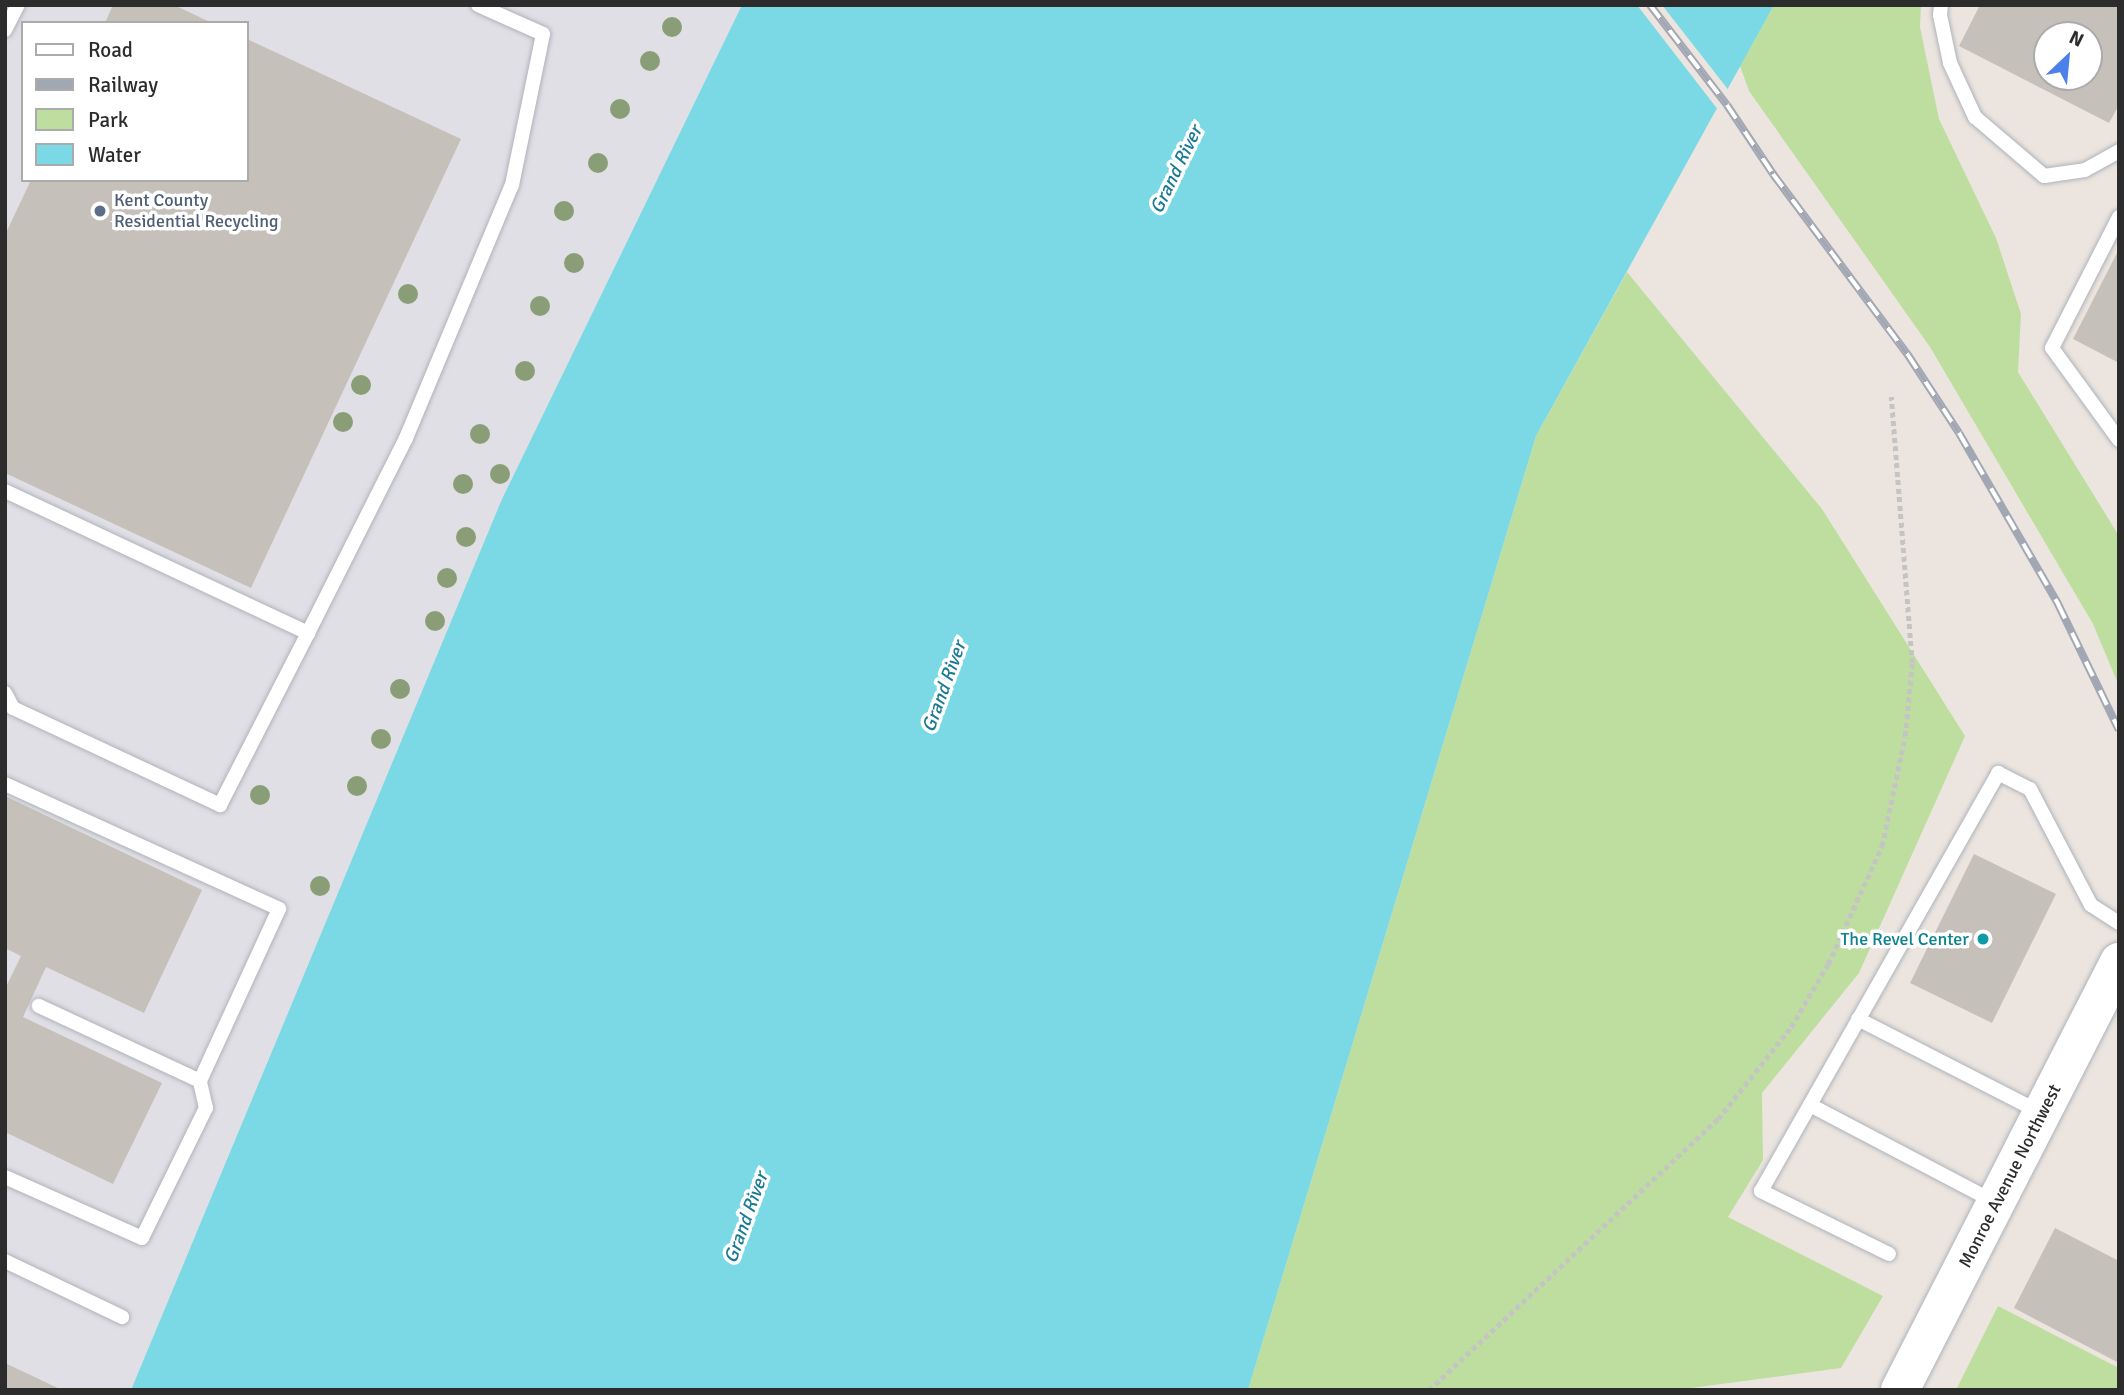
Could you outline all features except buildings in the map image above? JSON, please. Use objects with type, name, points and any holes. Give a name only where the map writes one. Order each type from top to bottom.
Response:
[{"type":"main road","name":"Monroe Avenue Northwest","points":[[1900,1390],[2119,962]]},
{"type":"lane","points":[[5,30],[18,5]]},
{"type":"lane","points":[[5,693],[13,708],[220,805],[406,438],[512,185],[543,34],[478,5]]},
{"type":"lane","points":[[1941,5],[1950,63],[1975,117],[2044,176],[2085,170],[2119,151]]},
{"type":"lane","points":[[2119,217],[2052,348],[2119,440]]},
{"type":"lane","points":[[5,491],[308,633]]},
{"type":"lane","points":[[1889,1254],[1761,1191],[1998,772],[2029,789],[2091,905],[2119,923]]},
{"type":"lane","points":[[5,784],[279,909],[200,1081],[206,1108],[142,1238],[5,1177]]},
{"type":"lane","points":[[39,1006],[200,1081]]},
{"type":"lane","points":[[1858,1019],[2042,1113]]},
{"type":"lane","points":[[1810,1105],[1996,1202]]},
{"type":"lane","points":[[5,1261],[122,1317]]},
{"type":"path","points":[[1429,1390],[1718,1119],[1791,1027],[1828,964],[1882,846],[1905,736],[1912,663],[1891,397]]},
{"type":"shaded area","points":[[5,5],[742,5],[502,499],[131,1390],[5,1390]]},
{"type":"green space","points":[[1774,5],[1921,5],[1920,27],[1939,119],[1996,238],[2021,314],[2018,372],[2119,536],[2119,686],[2093,624],[1930,347],[1749,91],[1740,66]]},
{"type":"green space","points":[[1627,272],[1822,509],[1965,736],[1859,973],[1762,1093],[1763,1160],[1728,1217],[1883,1296],[1841,1368],[1676,1390],[1248,1390],[1536,436]]},
{"type":"green space","points":[[1998,1306],[2119,1368],[2119,1390],[1956,1390]]},
{"type":"water","name":"Grand River","points":[[742,5],[1774,5],[1536,436],[1248,1390],[131,1390],[502,499]]},
{"type":"pier","points":[[1637,5],[1662,5],[1730,92],[1719,111]]},
{"type":"railway","points":[[1650,5],[1727,105],[1773,174],[1908,355],[1959,433],[2058,604],[2119,730]]},
{"type":"place","name":"Kent County Residential Recycling","points":[[100,211]]},
{"type":"place","name":"The Revel Center","points":[[1983,939]]}]
